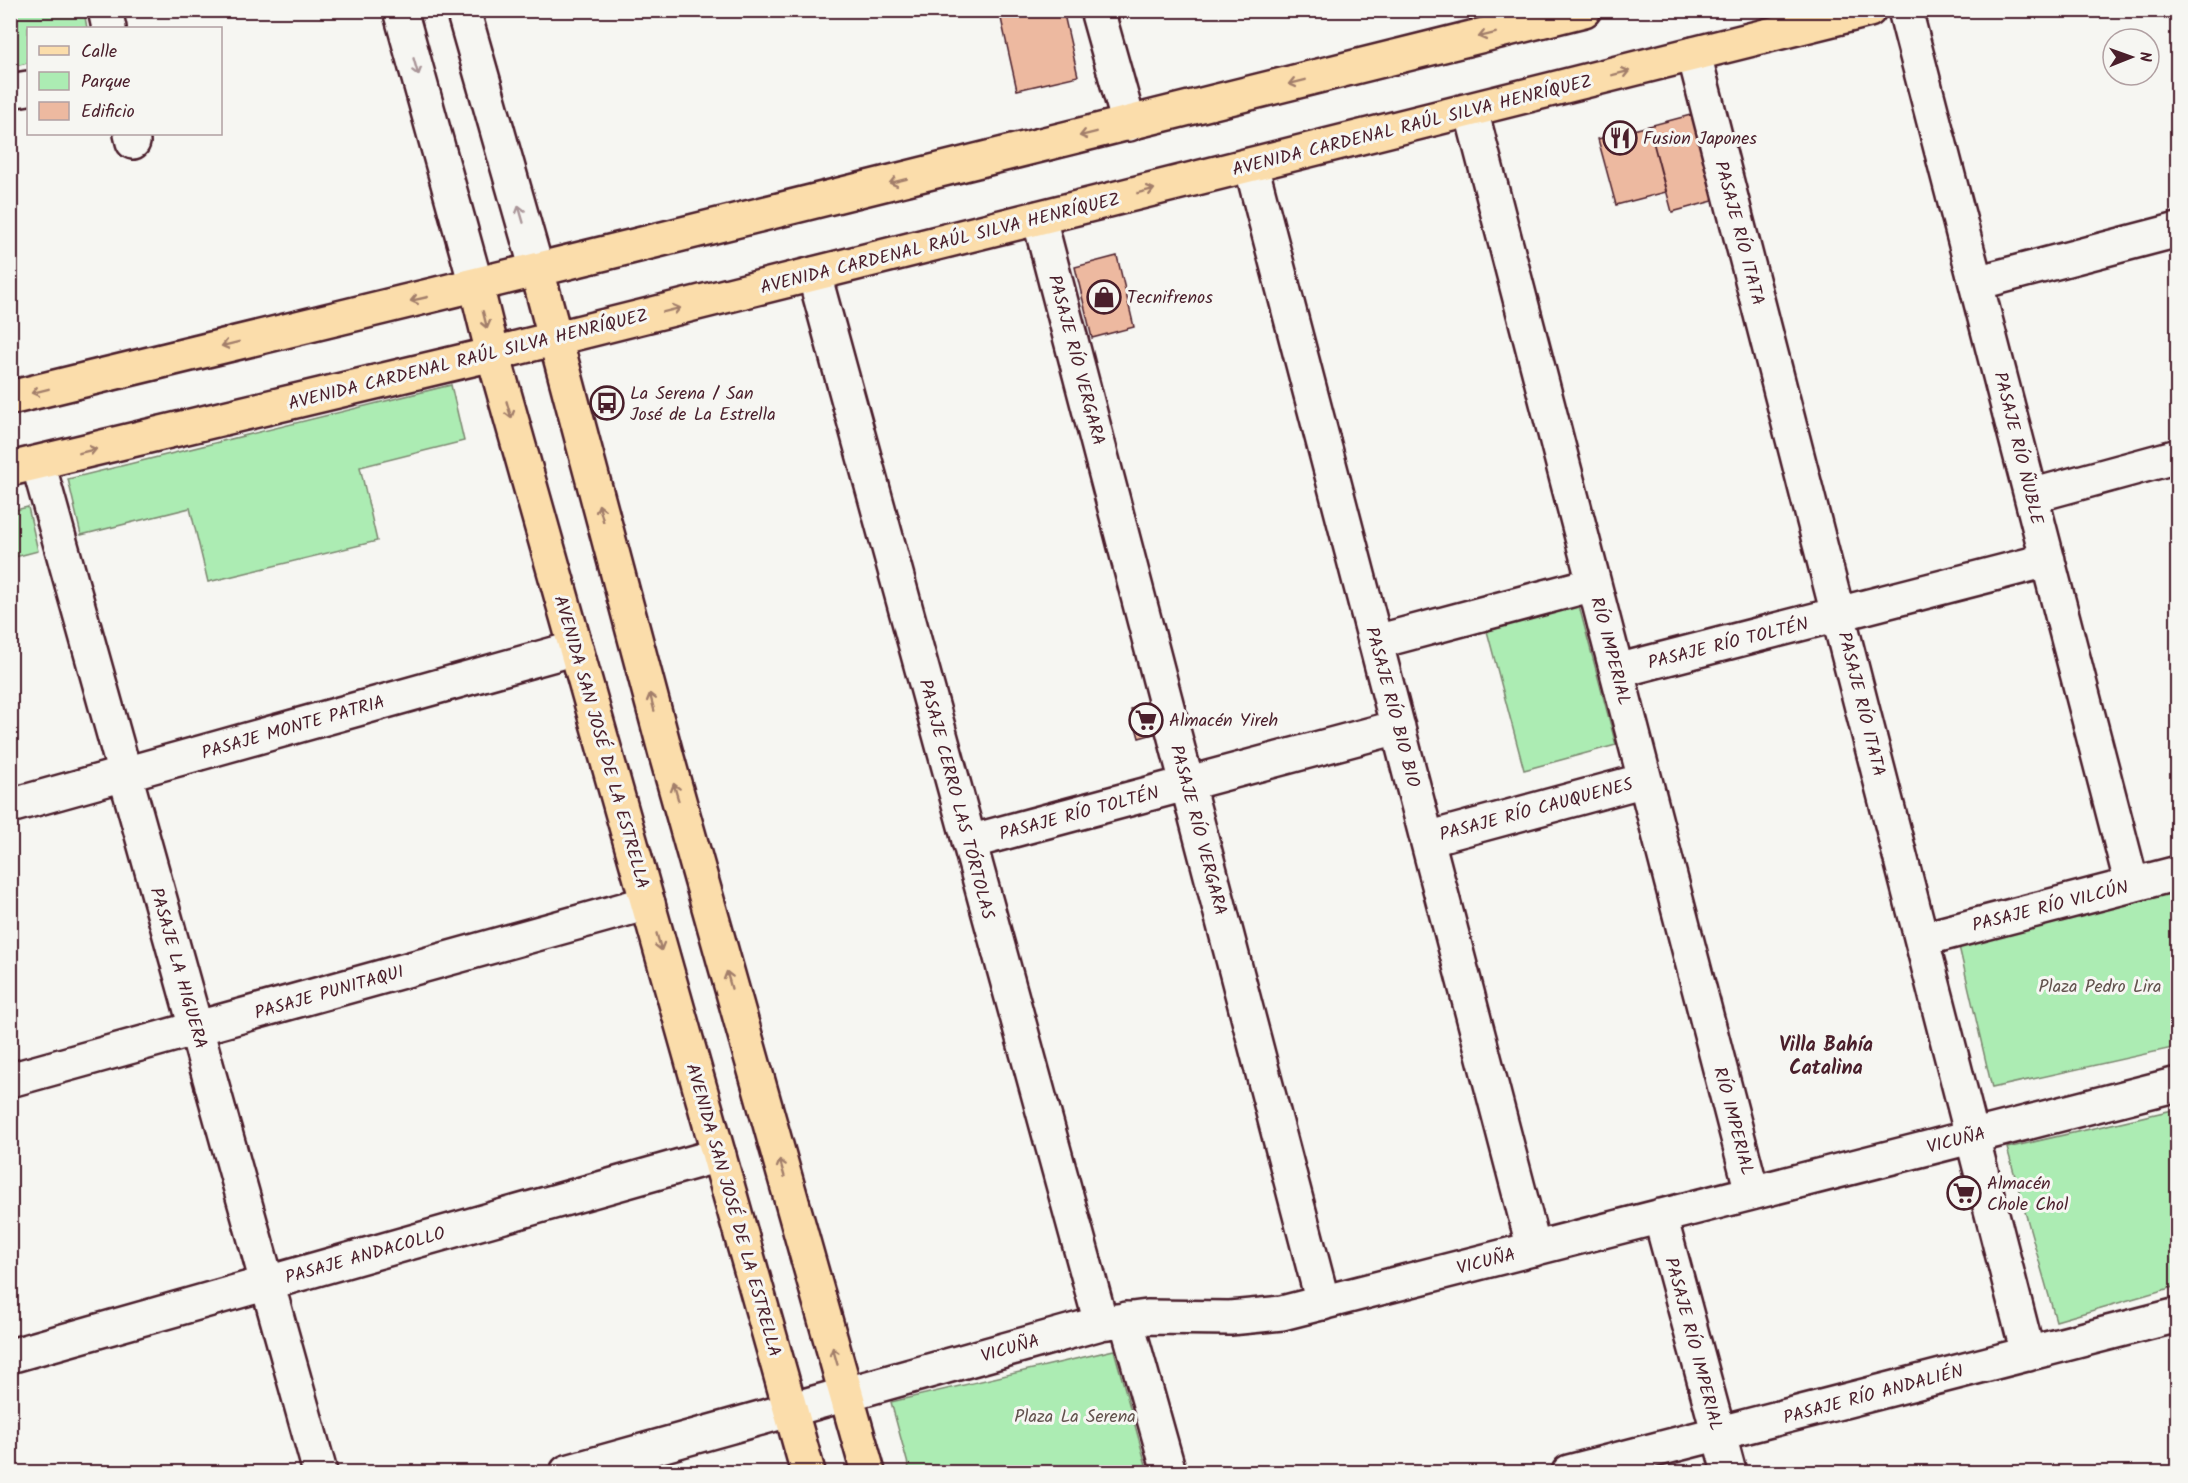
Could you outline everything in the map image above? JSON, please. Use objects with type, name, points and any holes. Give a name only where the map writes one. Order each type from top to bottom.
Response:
[{"type":"main road","points":[[10,398],[537,270],[1584,10]]},
{"type":"main road","name":"AVENIDA CARDENAL RAÚL SILVA HENRÍQUEZ","points":[[24,466],[554,339],[1869,10]]},
{"type":"main road","points":[[537,270],[664,747],[868,1473]]},
{"type":"main road","name":"AVENIDA SAN JOSÉ DE LA ESTRELLA","points":[[476,285],[493,354],[808,1473]]},
{"type":"street","points":[[105,10],[109,27]]},
{"type":"street","name":"AVENIDA SAN JOSÉ DE LA ESTRELLA","points":[[400,10],[476,285]]},
{"type":"street","points":[[463,10],[537,270]]},
{"type":"street","points":[[1097,10],[1129,124]]},
{"type":"street","name":"PASAJE RÍO ÑUBLE","points":[[1905,10],[2132,885]]},
{"type":"street","name":"PASAJE RÍO ITATA","points":[[1694,54],[2028,1354]]},
{"type":"street","points":[[10,91],[27,88]]},
{"type":"street","name":"RÍO IMPERIAL","points":[[1471,110],[1752,1192]]},
{"type":"street","name":"PASAJE RÍO BIO BIO","points":[[1251,165],[1534,1248]]},
{"type":"street","name":"PASAJE RÍO VERGARA","points":[[1040,218],[1323,1303]]},
{"type":"street","points":[[1977,283],[2178,230]]},
{"type":"street","name":"PASAJE CERRO LAS TÓRTOLAS","points":[[814,274],[969,842],[1113,1321],[1168,1473]]},
{"type":"street","points":[[2031,496],[2178,456]]},
{"type":"street","name":"PASAJE LA HIGUERA","points":[[24,466],[125,774],[320,1473]]},
{"type":"street","name":"PASAJE RÍO TOLTÉN","points":[[1617,671],[2048,560]]},
{"type":"street","points":[[1376,642],[1594,584]]},
{"type":"street","name":"PASAJE MONTE PATRIA","points":[[10,806],[576,648]]},
{"type":"street","name":"PASAJE RÍO TOLTÉN","points":[[969,842],[1398,727]]},
{"type":"street","name":"PASAJE RÍO CAUQUENES","points":[[1427,839],[1645,780]]},
{"type":"street","name":"PASAJE RÍO VILCÚN","points":[[1923,939],[2178,873]]},
{"type":"street","name":"PASAJE PUNITAQUI","points":[[10,1080],[648,903]]},
{"type":"street","name":"VICUÑA","points":[[567,1473],[1113,1321],[1247,1317],[1282,1313],[2178,1084]]},
{"type":"street","name":"PASAJE ANDACOLLO","points":[[10,1356],[719,1155]]},
{"type":"street","name":"PASAJE RÍO IMPERIAL","points":[[1660,1216],[1729,1473]]},
{"type":"street","name":"PASAJE RÍO ANDALIÉN","points":[[1569,1473],[2178,1315]]},
{"type":"green space","points":[[11,10],[84,11],[87,27],[27,27],[27,63],[11,67]]},
{"type":"green space","points":[[451,385],[464,441],[360,467],[377,541],[208,582],[190,508],[81,535],[68,479]]},
{"type":"green space","points":[[28,507],[38,551],[11,558],[11,511]]},
{"type":"green space","points":[[1579,606],[1616,745],[1524,770],[1487,631]]},
{"type":"green space","name":"Plaza Pedro Lira","points":[[2177,887],[2177,1047],[1992,1088],[1958,942]]},
{"type":"green space","points":[[2177,1109],[2177,1286],[2056,1321],[2007,1148]]},
{"type":"green space","name":"Plaza La Serena","points":[[1114,1350],[1148,1472],[910,1472],[891,1402]]},
{"type":"building","points":[[1015,10],[1063,10],[1078,76],[1017,90],[1000,14]]},
{"type":"building","points":[[1702,112],[1724,198],[1672,212],[1649,126]]},
{"type":"building","points":[[1649,126],[1666,192],[1616,205],[1598,139]]},
{"type":"building","name":"Tecnifrenos","points":[[1117,256],[1134,327],[1092,338],[1075,267]]},
{"type":"building","name":"Almacén Yireh","points":[[1153,702],[1161,732],[1139,738],[1131,709]]},
{"type":"building","name":"Almacén Chole Chol","points":[[1971,1180],[1977,1199],[1958,1204],[1952,1186]]},
{"type":"place","name":"Fusion Japones","points":[[1620,138]]},
{"type":"place","name":"Tecnifrenos","points":[[1104,297]]},
{"type":"place","name":"La Serena / San José de La Estrella","points":[[607,403]]},
{"type":"place","name":"Almacén Yireh","points":[[1146,720]]},
{"type":"place","name":"Almacén Chole Chol","points":[[1964,1193]]},
{"type":"district","name":"Villa Bahía Catalina","points":[[1826,1056]]}]
